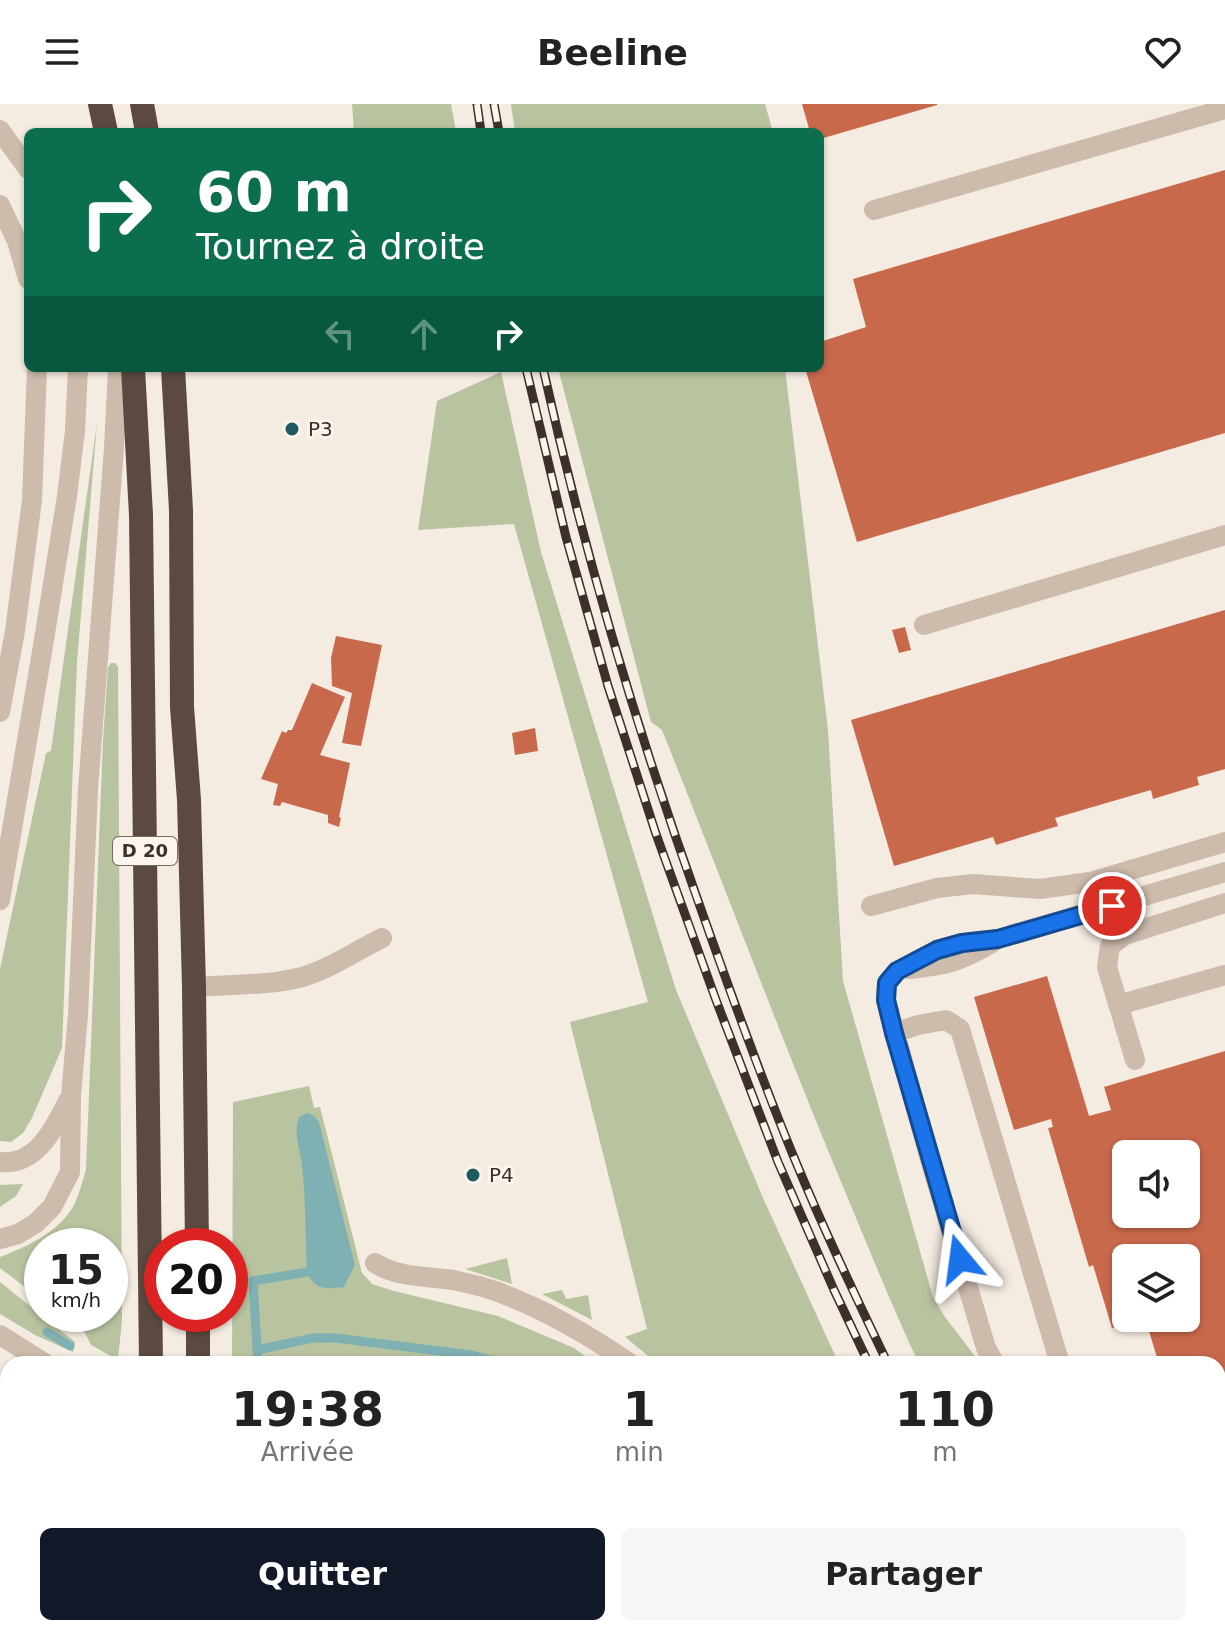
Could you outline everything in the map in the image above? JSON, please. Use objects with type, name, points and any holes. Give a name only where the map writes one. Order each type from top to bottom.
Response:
[{"type":"highway","points":[[100,104],[105,128]]},
{"type":"highway","points":[[142,104],[146,128]]},
{"type":"highway","name":"D 20","points":[[133,372],[141,515],[151,1356]]},
{"type":"highway","name":"D 20","points":[[173,372],[181,510],[182,707],[189,800],[197,1228]]},
{"type":"highway","points":[[198,1332],[198,1355]]},
{"type":"street","points":[[874,210],[1225,109]]},
{"type":"street","points":[[0,130],[24,163]]},
{"type":"street","points":[[0,205],[17,241],[24,265]]},
{"type":"street","points":[[0,712],[15,631],[32,500],[37,372]]},
{"type":"street","points":[[0,900],[67,496],[78,372]]},
{"type":"street","points":[[0,1239],[18,1234],[36,1223],[52,1207],[70,1172],[71,1096],[78,1015],[88,789],[118,372]]},
{"type":"street","points":[[924,625],[1225,535]]},
{"type":"street","points":[[871,906],[937,888],[973,884],[1040,889],[1090,882],[1225,842]]},
{"type":"street","points":[[990,1356],[894,1033],[886,1000],[887,983],[897,971],[957,962],[998,939],[1225,872]]},
{"type":"street","points":[[1135,1060],[1107,967],[1110,946],[1125,935],[1225,903]]},
{"type":"street","points":[[194,987],[306,976],[382,938]]},
{"type":"street","points":[[1118,1005],[1225,975]]},
{"type":"street","points":[[894,1033],[946,1020],[960,1029],[1058,1356]]},
{"type":"street","points":[[0,1162],[10,1163],[34,1152],[50,1135],[71,1096]]},
{"type":"street","points":[[375,1263],[388,1272],[454,1280],[494,1290],[554,1316],[620,1356]]},
{"type":"street","points":[[0,1335],[33,1356]]},
{"type":"green space","points":[[352,104],[451,104],[455,128],[354,128]]},
{"type":"green space","points":[[511,104],[765,104],[772,128],[514,128]]},
{"type":"green space","points":[[501,372],[541,552],[676,990],[763,1198],[835,1356],[648,1356],[625,1337],[647,1329],[570,1022],[648,1002],[514,524],[418,530],[437,401]]},
{"type":"green space","points":[[559,372],[785,372],[828,730],[843,981],[933,1297],[975,1356],[915,1356],[801,1084],[662,730],[651,722]]},
{"type":"green space","points":[[97,423],[77,662],[62,1048],[23,1133],[11,1142],[0,1141],[0,969],[46,753],[51,751]]},
{"type":"green space","points":[[115,663],[118,667],[121,1228],[54,1228],[75,1203],[86,1170],[108,667]]},
{"type":"green space","points":[[309,1086],[314,1108],[320,1107],[362,1273],[372,1284],[498,1316],[574,1348],[585,1356],[232,1356],[232,1332],[248,1332],[248,1228],[233,1228],[233,1102]]},
{"type":"green space","points":[[23,1184],[16,1196],[0,1207],[0,1185]]},
{"type":"green space","points":[[24,1246],[24,1286],[0,1268],[0,1257]]},
{"type":"green space","points":[[507,1258],[512,1284],[465,1269]]},
{"type":"green space","points":[[0,1282],[24,1301],[24,1328],[0,1314]]},
{"type":"green space","points":[[562,1290],[566,1299],[588,1295],[592,1320],[542,1294]]},
{"type":"green space","points":[[30,1332],[62,1332],[75,1342],[73,1352]]},
{"type":"green space","points":[[121,1332],[118,1356],[111,1356],[91,1345],[85,1333]]},
{"type":"water","points":[[307,1113],[319,1122],[355,1265],[344,1287],[317,1286],[307,1272],[303,1179],[297,1129],[299,1117]]},
{"type":"building","points":[[802,104],[937,104],[824,138],[824,128],[809,128]]},
{"type":"building","points":[[1225,170],[1225,433],[857,542],[806,372],[824,372],[824,341],[866,327],[853,279]]},
{"type":"building","points":[[1225,610],[1225,769],[1197,777],[1199,785],[1153,799],[1151,790],[1055,818],[1058,826],[996,845],[993,837],[894,866],[851,720]]},
{"type":"building","points":[[905,627],[911,650],[899,653],[892,630]]},
{"type":"building","points":[[336,636],[382,645],[361,746],[342,743],[352,693],[332,686],[331,658]]},
{"type":"building","points":[[312,683],[345,697],[320,755],[350,763],[339,827],[328,823],[328,815],[282,802],[280,806],[273,805],[278,784],[261,779],[282,731],[292,730]]},
{"type":"building","points":[[535,728],[538,751],[515,755],[512,733]]},
{"type":"building","points":[[1047,976],[1089,1116],[1111,1110],[1104,1087],[1225,1051],[1225,1356],[1157,1356],[1149,1332],[1200,1332],[1200,1244],[1112,1244],[1112,1328],[1093,1265],[1089,1267],[1048,1128],[1053,1127],[1051,1119],[1014,1130],[974,997]]},
{"type":"waterway","points":[[258,1356],[253,1281],[307,1272]]},
{"type":"waterway","points":[[47,1332],[70,1346]]},
{"type":"waterway","points":[[257,1350],[313,1338],[335,1338],[476,1356]]},
{"type":"railway","points":[[477,104],[480,128]]},
{"type":"railway","points":[[494,104],[498,128]]},
{"type":"railway","points":[[527,372],[566,537],[608,686],[656,834],[778,1162],[865,1356]]},
{"type":"railway","points":[[544,372],[594,574],[678,845],[804,1182],[884,1356]]},
{"type":"place","name":"P3","points":[[292,429]]},
{"type":"place","name":"P4","points":[[473,1175]]},
{"type":"route","points":[[960,1259],[894,1033],[886,1000],[887,983],[897,971],[937,950],[962,943],[998,939],[1112,906]]}]
